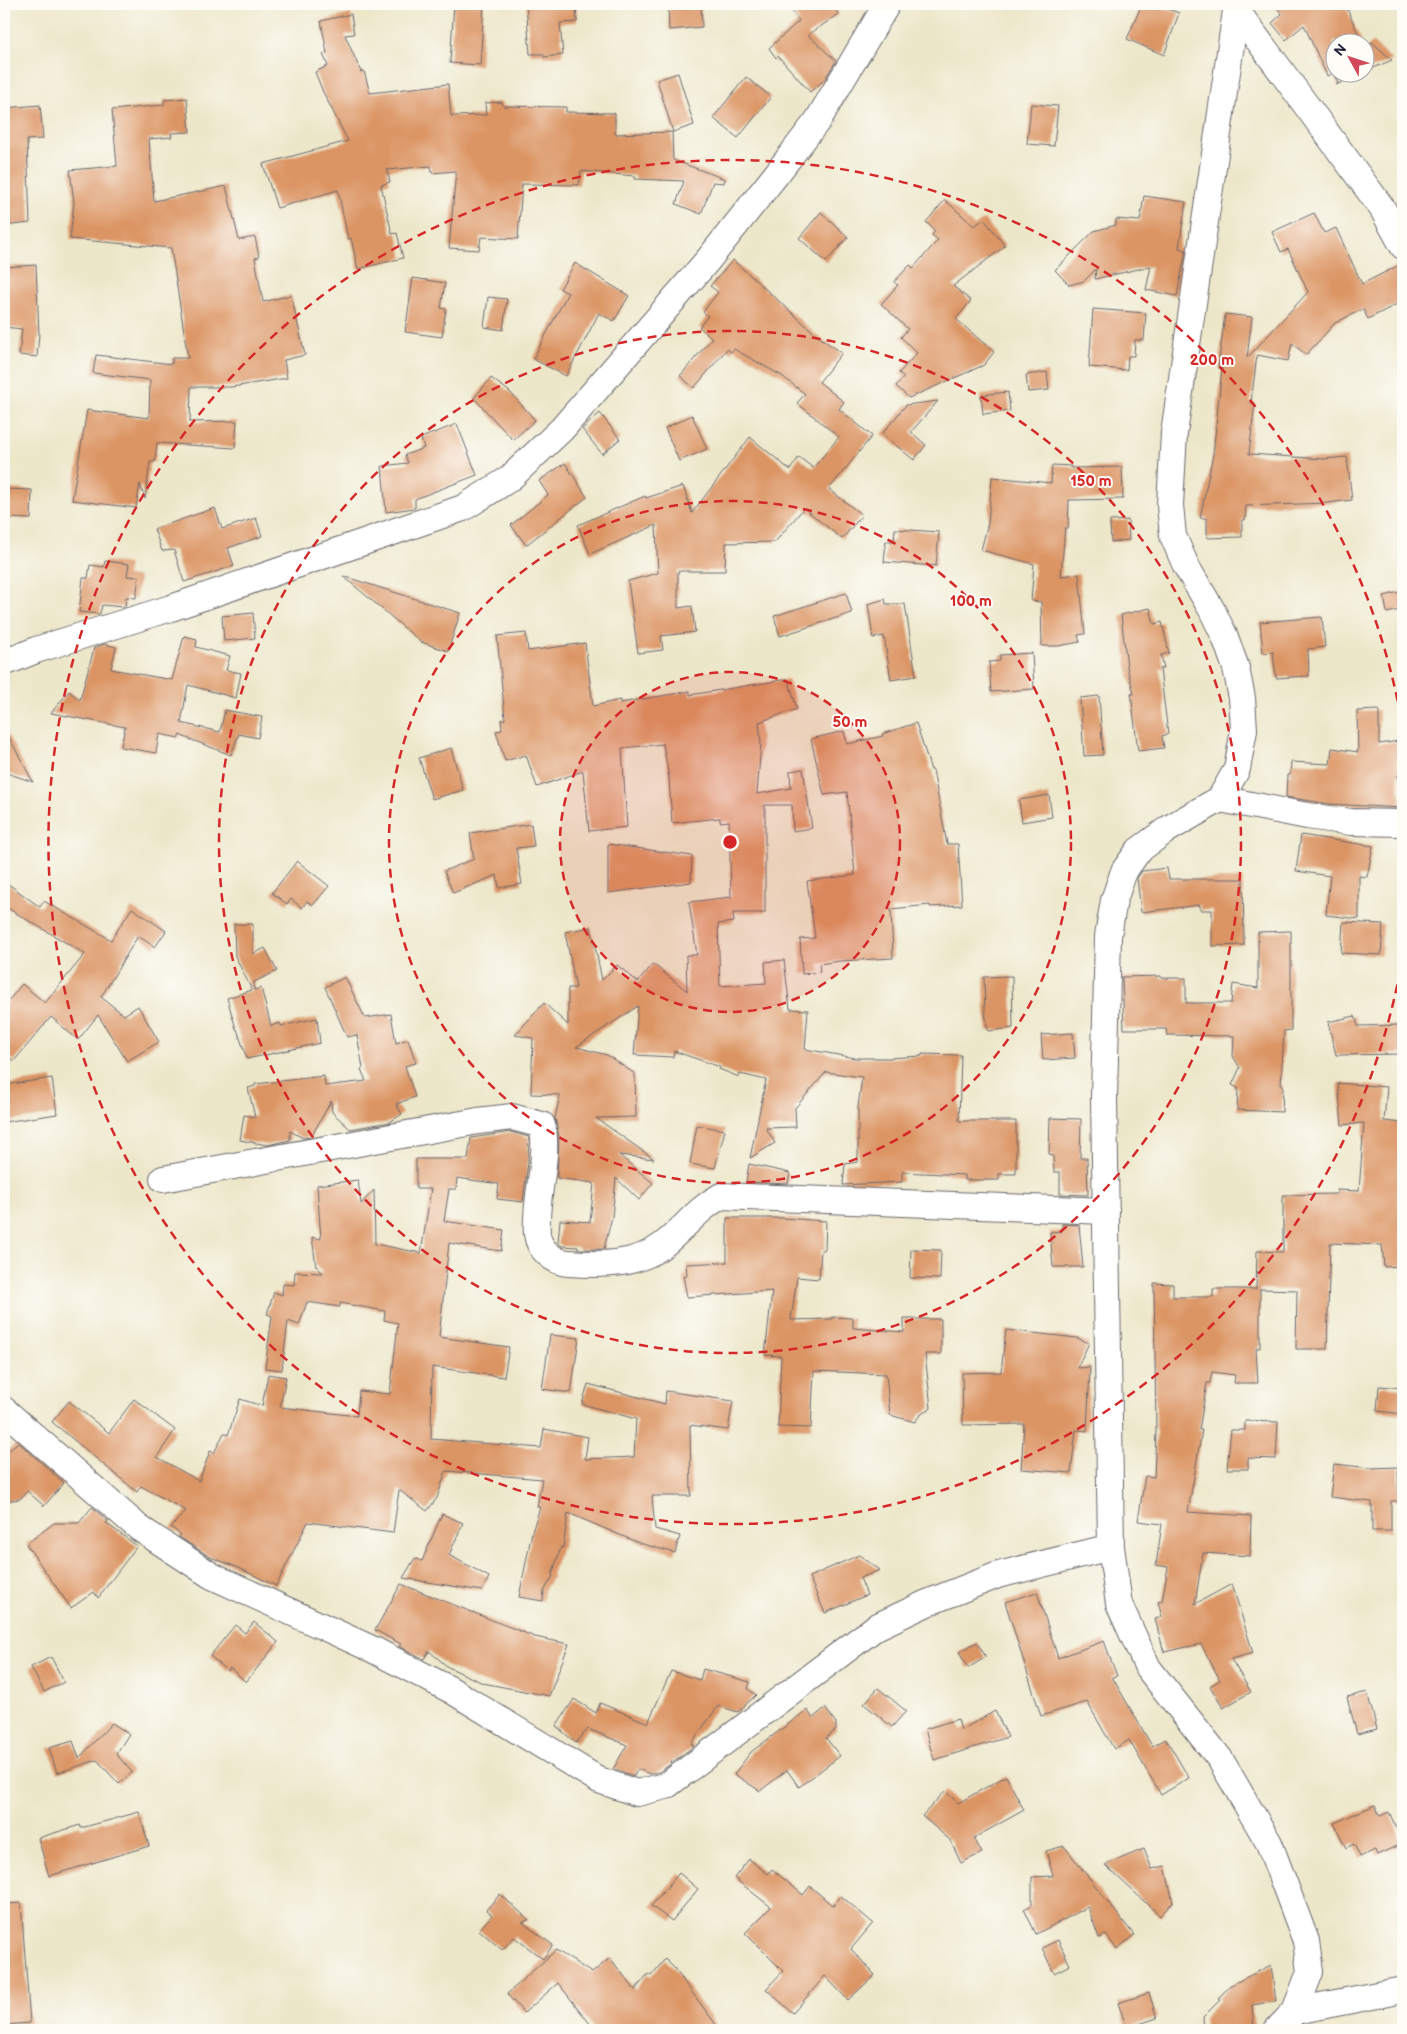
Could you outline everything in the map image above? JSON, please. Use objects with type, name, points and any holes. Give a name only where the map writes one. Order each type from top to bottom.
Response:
[{"type":"street","points":[[4,663],[36,650],[190,602],[463,508],[509,479],[562,429],[702,267],[775,176],[818,120],[887,4]]},
{"type":"street","points":[[1236,7],[1376,200],[1403,246]]},
{"type":"street","points":[[1236,7],[1174,433],[1170,505],[1173,536],[1186,566],[1212,610],[1236,668],[1242,698],[1244,730],[1237,769],[1220,799],[1168,829],[1139,850],[1124,871],[1114,900],[1108,936],[1104,1098],[1110,1547],[1119,1604],[1148,1668],[1220,1759],[1269,1843],[1306,1941],[1310,1972],[1294,2011],[1277,2030]]},
{"type":"street","points":[[1220,799],[1307,816],[1350,822],[1403,822]]},
{"type":"street","points":[[163,1179],[478,1121],[512,1117],[542,1125],[546,1137],[538,1198],[537,1237],[546,1253],[560,1262],[601,1266],[641,1258],[662,1246],[704,1205],[720,1196],[1106,1211]]},
{"type":"street","points":[[4,1410],[138,1528],[212,1576],[374,1650],[451,1690],[600,1780],[636,1793],[666,1786],[876,1627],[926,1603],[998,1575],[1110,1547]]},
{"type":"street","points":[[1294,2011],[1403,1990]]},
{"type":"building","points":[[454,4],[484,4],[480,65],[450,63]]},
{"type":"building","points":[[526,4],[576,4],[577,22],[560,23],[563,55],[544,57],[543,54],[530,54]]},
{"type":"building","points":[[668,4],[701,4],[702,27],[669,30]]},
{"type":"building","points":[[803,4],[831,4],[839,14],[808,35],[836,61],[824,80],[810,92],[778,56],[776,58],[769,48],[799,21],[792,11]]},
{"type":"building","points":[[1142,4],[1166,4],[1164,8],[1179,13],[1164,55],[1127,39]]},
{"type":"building","points":[[1274,4],[1345,4],[1358,32],[1324,32],[1324,69],[1304,25],[1286,40],[1272,23],[1282,14]]},
{"type":"building","points":[[351,14],[354,34],[345,35],[361,72],[364,71],[370,93],[448,84],[451,116],[486,115],[485,103],[502,102],[503,106],[566,107],[566,112],[615,113],[615,134],[672,132],[673,160],[725,179],[724,183],[713,182],[701,214],[676,204],[684,181],[635,179],[635,176],[581,171],[579,185],[522,184],[518,239],[481,237],[479,250],[449,248],[456,171],[432,173],[431,166],[387,170],[390,182],[381,185],[392,234],[397,233],[403,258],[358,269],[351,238],[348,239],[338,190],[277,208],[263,164],[348,141],[315,72],[328,66],[323,54],[327,53],[321,21]]},
{"type":"building","points":[[1374,44],[1392,60],[1374,68]]},
{"type":"building","points":[[678,73],[694,125],[673,132],[657,80]]},
{"type":"building","points":[[746,77],[771,97],[738,138],[713,118]]},
{"type":"building","points":[[187,98],[190,132],[171,133],[172,137],[149,139],[154,201],[226,186],[239,240],[255,237],[259,257],[255,258],[263,302],[291,295],[305,355],[284,360],[287,378],[232,387],[191,387],[190,422],[237,421],[235,448],[157,443],[155,462],[150,462],[145,499],[140,484],[136,508],[72,500],[87,410],[149,418],[150,380],[93,373],[96,355],[172,364],[172,358],[188,358],[171,248],[70,239],[74,203],[70,170],[117,166],[112,110],[164,105],[164,100]]},
{"type":"building","points":[[1031,104],[1058,106],[1054,146],[1027,144]]},
{"type":"building","points":[[40,105],[43,139],[27,140],[30,223],[4,226],[4,108]]},
{"type":"building","points":[[1144,196],[1186,202],[1179,248],[1186,250],[1177,296],[1146,290],[1151,266],[1095,279],[1096,269],[1084,281],[1069,285],[1055,270],[1094,231],[1116,225],[1116,219],[1140,221]]},
{"type":"building","points":[[945,200],[974,226],[984,219],[1005,246],[953,286],[971,301],[956,319],[994,352],[984,365],[909,398],[896,386],[904,377],[899,373],[917,353],[901,337],[908,329],[881,304],[898,285],[894,282],[910,265],[913,268],[938,240],[932,235],[935,231],[926,222]]},
{"type":"building","points":[[821,212],[848,237],[826,262],[799,238]]},
{"type":"building","points":[[1314,213],[1324,233],[1336,228],[1362,284],[1403,263],[1403,301],[1368,319],[1363,309],[1335,323],[1306,355],[1292,343],[1288,361],[1257,355],[1251,403],[1255,403],[1249,454],[1324,459],[1347,457],[1352,500],[1327,503],[1246,506],[1245,520],[1242,520],[1242,537],[1207,538],[1207,518],[1200,518],[1213,454],[1222,368],[1218,368],[1225,314],[1252,317],[1247,358],[1308,292],[1288,249],[1281,252],[1272,232]]},
{"type":"building","points":[[733,260],[819,337],[842,353],[819,382],[844,402],[839,409],[872,436],[829,489],[862,515],[842,539],[804,508],[775,542],[726,543],[725,571],[678,571],[678,608],[692,606],[695,632],[661,636],[663,650],[638,653],[628,581],[658,573],[656,525],[590,554],[578,525],[645,496],[646,498],[683,486],[692,513],[750,437],[790,470],[799,457],[813,468],[839,437],[797,403],[805,394],[782,376],[734,349],[731,352],[727,349],[694,388],[680,376],[712,338],[699,327],[708,316],[703,312],[718,292],[710,286]]},
{"type":"building","points":[[575,263],[629,296],[614,321],[599,313],[566,376],[533,359],[568,293],[560,289]]},
{"type":"building","points":[[36,265],[39,334],[37,357],[19,355],[22,329],[4,327],[4,267]]},
{"type":"building","points":[[413,278],[445,283],[441,308],[446,309],[442,337],[405,332]]},
{"type":"building","points":[[488,297],[507,299],[503,330],[484,327]]},
{"type":"building","points":[[1093,309],[1146,313],[1144,340],[1135,340],[1134,356],[1128,356],[1127,370],[1089,367]]},
{"type":"building","points":[[1047,372],[1049,390],[1028,392],[1026,375]]},
{"type":"building","points":[[491,378],[510,392],[535,420],[513,440],[474,398]]},
{"type":"building","points":[[1008,392],[1010,411],[983,414],[981,395]]},
{"type":"building","points":[[938,401],[911,432],[926,445],[914,460],[882,434],[906,405]]},
{"type":"building","points":[[600,413],[620,439],[602,454],[582,429]]},
{"type":"building","points":[[692,415],[707,449],[679,461],[665,428]]},
{"type":"building","points":[[457,424],[477,475],[415,499],[415,508],[386,512],[382,466],[408,463],[405,455],[424,448],[421,438]]},
{"type":"building","points":[[565,463],[587,497],[526,545],[511,525],[548,495],[539,481]]},
{"type":"building","points":[[1052,465],[1071,466],[1071,468],[1122,467],[1123,499],[1069,500],[1068,528],[1065,528],[1061,576],[1079,574],[1085,634],[1078,635],[1080,642],[1058,646],[1042,646],[1041,602],[1031,601],[1034,564],[981,550],[988,523],[992,477],[1051,483]]},
{"type":"building","points":[[4,489],[32,490],[31,519],[4,518]]},
{"type":"building","points":[[215,508],[222,529],[256,518],[262,536],[228,548],[234,566],[184,582],[174,550],[162,551],[154,529]]},
{"type":"building","points":[[1128,520],[1129,540],[1111,542],[1110,521]]},
{"type":"building","points":[[895,529],[939,532],[936,566],[884,562],[886,541],[894,541]]},
{"type":"building","points":[[105,561],[129,564],[127,576],[139,577],[136,598],[126,597],[125,607],[102,605],[100,614],[79,612],[83,578],[88,578],[90,565],[104,567]]},
{"type":"building","points":[[343,576],[460,613],[448,651],[421,642]]},
{"type":"building","points":[[1403,591],[1403,609],[1387,613],[1384,596]]},
{"type":"building","points":[[846,593],[852,613],[780,636],[774,616]]},
{"type":"building","points":[[885,599],[886,604],[905,604],[916,676],[891,680],[884,636],[873,638],[868,604]]},
{"type":"building","points":[[1150,608],[1154,624],[1162,622],[1169,653],[1161,655],[1164,668],[1160,669],[1168,734],[1162,736],[1164,748],[1138,751],[1131,694],[1134,694],[1127,667],[1121,615]]},
{"type":"building","points":[[253,613],[255,638],[224,641],[222,616]]},
{"type":"building","points":[[1322,617],[1325,647],[1308,649],[1309,676],[1276,678],[1273,652],[1263,653],[1260,622]]},
{"type":"building","points":[[526,633],[528,651],[585,643],[593,706],[620,700],[620,703],[690,691],[690,695],[788,679],[797,709],[759,722],[761,743],[757,794],[791,788],[790,771],[803,769],[812,828],[793,831],[792,805],[765,805],[765,913],[733,913],[734,922],[718,924],[720,986],[766,983],[765,962],[784,960],[790,1009],[808,1010],[805,1049],[855,1058],[922,1056],[922,1054],[961,1055],[959,1121],[1016,1121],[1016,1174],[999,1174],[999,1180],[965,1180],[965,1175],[902,1172],[902,1182],[843,1185],[845,1164],[858,1162],[858,1107],[862,1077],[826,1072],[795,1108],[796,1127],[766,1128],[775,1143],[750,1158],[766,1080],[740,1074],[739,1077],[719,1069],[720,1067],[674,1051],[673,1057],[634,1055],[638,1006],[576,1047],[607,1055],[635,1074],[636,1117],[596,1118],[654,1159],[619,1155],[653,1183],[639,1200],[616,1178],[612,1217],[604,1249],[578,1249],[578,1247],[562,1246],[558,1243],[560,1220],[590,1222],[594,1183],[557,1178],[559,1137],[555,1118],[560,1095],[531,1094],[533,1038],[515,1035],[544,1003],[568,1025],[568,988],[576,988],[565,932],[591,927],[602,980],[617,965],[638,982],[653,964],[687,991],[686,955],[697,955],[689,902],[731,897],[729,821],[720,822],[720,818],[672,823],[669,778],[663,744],[622,748],[627,827],[589,831],[583,771],[537,787],[526,755],[505,761],[496,731],[502,730],[501,720],[505,719],[497,636]]},
{"type":"building","points":[[184,636],[197,639],[196,647],[230,656],[226,670],[241,673],[236,698],[188,685],[181,723],[220,732],[225,710],[262,717],[258,738],[239,734],[231,755],[179,735],[179,738],[159,734],[156,753],[121,747],[125,727],[51,713],[69,691],[80,700],[94,648],[104,644],[116,647],[111,669],[172,680]]},
{"type":"building","points":[[1032,653],[1034,689],[991,692],[989,662],[1000,661],[1000,655]]},
{"type":"building","points":[[1099,696],[1103,755],[1084,756],[1080,698]]},
{"type":"building","points":[[1379,710],[1379,744],[1399,741],[1403,768],[1403,774],[1398,775],[1401,808],[1329,804],[1286,797],[1287,775],[1290,775],[1291,762],[1330,764],[1332,748],[1358,752],[1357,711]]},
{"type":"building","points":[[916,723],[931,770],[933,770],[947,844],[958,844],[962,905],[930,907],[930,905],[891,909],[893,958],[819,964],[820,972],[802,974],[800,939],[815,938],[807,881],[855,875],[847,792],[824,795],[811,739],[844,731],[847,744],[883,736],[882,734]]},
{"type":"building","points":[[4,728],[33,782],[4,772]]},
{"type":"building","points":[[451,748],[463,790],[432,799],[419,758]]},
{"type":"building","points":[[1049,795],[1052,817],[1022,822],[1019,800]]},
{"type":"building","points":[[531,824],[534,846],[516,848],[522,884],[499,888],[497,875],[453,893],[444,871],[474,859],[470,833]]},
{"type":"building","points":[[1301,835],[1373,846],[1367,877],[1359,876],[1359,919],[1326,915],[1330,876],[1296,871]]},
{"type":"building","points":[[608,844],[692,856],[691,882],[608,893]]},
{"type":"building","points":[[297,861],[329,886],[313,905],[307,901],[302,908],[291,899],[287,904],[272,893]]},
{"type":"building","points":[[1167,868],[1169,879],[1243,879],[1244,945],[1212,946],[1212,910],[1200,910],[1200,905],[1141,912],[1137,878],[1142,871]]},
{"type":"building","points":[[4,881],[40,907],[44,901],[111,940],[132,908],[166,931],[155,947],[138,936],[101,997],[124,1015],[138,1006],[159,1042],[127,1061],[98,1015],[78,1040],[51,1017],[14,1061],[4,1052],[4,1006],[22,984],[45,1003],[85,954],[4,906]]},
{"type":"building","points":[[1343,922],[1383,924],[1381,955],[1341,953]]},
{"type":"building","points":[[234,924],[253,924],[253,954],[265,948],[277,971],[254,982],[254,990],[261,988],[271,1026],[280,1023],[281,1026],[317,1018],[320,1043],[247,1059],[227,998],[252,990],[235,956]]},
{"type":"building","points":[[1291,931],[1291,1030],[1284,1031],[1281,1085],[1283,1085],[1282,1112],[1237,1110],[1238,1088],[1232,1085],[1240,1068],[1233,1056],[1234,1036],[1167,1035],[1166,1029],[1124,1029],[1122,977],[1161,976],[1161,978],[1186,978],[1186,1003],[1231,1003],[1233,984],[1258,988],[1258,932]]},
{"type":"building","points":[[1012,976],[1013,1028],[988,1031],[985,1012],[984,977]]},
{"type":"building","points":[[345,977],[365,1018],[391,1014],[396,1043],[408,1039],[416,1063],[405,1066],[415,1097],[396,1104],[402,1114],[390,1122],[350,1129],[332,1112],[331,1101],[311,1137],[303,1138],[290,1131],[290,1140],[267,1145],[240,1140],[244,1115],[255,1117],[248,1088],[255,1086],[255,1084],[324,1076],[325,1086],[366,1081],[361,1069],[363,1068],[357,1035],[347,1037],[325,987]]},
{"type":"building","points":[[1355,1016],[1358,1026],[1403,1025],[1403,1054],[1336,1055],[1328,1022]]},
{"type":"building","points":[[1073,1033],[1075,1058],[1043,1060],[1041,1035]]},
{"type":"building","points":[[52,1078],[57,1114],[4,1122],[4,1085]]},
{"type":"building","points":[[1338,1083],[1387,1087],[1384,1121],[1403,1123],[1403,1266],[1384,1267],[1382,1245],[1330,1243],[1327,1349],[1296,1349],[1297,1290],[1260,1289],[1260,1348],[1256,1348],[1258,1383],[1234,1383],[1235,1375],[1212,1372],[1210,1383],[1207,1383],[1199,1430],[1202,1430],[1188,1512],[1251,1516],[1250,1556],[1203,1553],[1195,1604],[1232,1584],[1253,1653],[1231,1659],[1251,1692],[1223,1708],[1210,1686],[1220,1680],[1201,1644],[1164,1652],[1155,1619],[1162,1617],[1158,1602],[1162,1601],[1168,1567],[1156,1565],[1162,1524],[1138,1521],[1145,1476],[1154,1477],[1156,1432],[1154,1283],[1173,1284],[1173,1297],[1213,1297],[1213,1289],[1256,1289],[1257,1251],[1283,1252],[1283,1195],[1337,1194],[1337,1190],[1359,1191],[1364,1123],[1342,1125]]},
{"type":"building","points":[[1050,1118],[1081,1119],[1080,1158],[1087,1158],[1088,1195],[1060,1194],[1060,1172],[1054,1172],[1053,1155],[1049,1154]]},
{"type":"building","points":[[697,1125],[725,1130],[715,1168],[690,1164]]},
{"type":"building","points":[[511,1132],[529,1137],[523,1202],[497,1199],[499,1184],[457,1178],[456,1189],[449,1189],[444,1221],[504,1230],[501,1251],[449,1243],[439,1337],[509,1347],[504,1377],[432,1367],[431,1439],[541,1448],[544,1429],[588,1437],[585,1459],[634,1457],[636,1419],[582,1404],[588,1384],[665,1404],[666,1391],[733,1401],[728,1430],[690,1425],[691,1496],[652,1496],[655,1529],[680,1536],[675,1553],[639,1543],[568,1513],[563,1548],[561,1547],[553,1576],[544,1591],[543,1601],[519,1597],[532,1532],[540,1507],[537,1507],[542,1479],[446,1471],[437,1498],[427,1511],[399,1490],[393,1533],[308,1522],[276,1586],[237,1567],[210,1557],[179,1537],[181,1535],[171,1527],[186,1511],[141,1486],[137,1492],[52,1422],[69,1401],[109,1433],[134,1399],[175,1430],[157,1457],[199,1481],[210,1451],[214,1453],[224,1433],[228,1435],[240,1399],[262,1406],[268,1374],[286,1377],[280,1407],[357,1416],[359,1391],[390,1394],[398,1323],[384,1320],[385,1311],[340,1303],[340,1307],[307,1302],[299,1325],[288,1321],[282,1370],[265,1368],[272,1316],[267,1314],[274,1292],[282,1295],[283,1284],[294,1285],[295,1272],[323,1273],[316,1266],[312,1237],[321,1239],[317,1185],[358,1180],[361,1204],[374,1190],[375,1244],[421,1253],[431,1189],[416,1189],[416,1159],[468,1159],[471,1138]]},
{"type":"building","points":[[749,1164],[790,1173],[788,1184],[746,1182]]},
{"type":"building","points":[[727,1218],[782,1218],[826,1221],[825,1250],[821,1250],[819,1279],[797,1277],[791,1320],[832,1319],[832,1317],[853,1318],[853,1328],[904,1332],[904,1319],[941,1319],[941,1354],[925,1354],[931,1408],[920,1415],[915,1422],[890,1415],[886,1374],[814,1371],[811,1428],[778,1427],[781,1356],[765,1355],[772,1291],[687,1297],[683,1275],[687,1276],[686,1264],[727,1262]]},
{"type":"building","points":[[1062,1224],[1079,1225],[1083,1267],[1053,1267],[1050,1232],[1062,1231]]},
{"type":"building","points":[[911,1249],[941,1250],[940,1279],[910,1278]]},
{"type":"building","points":[[1006,1330],[1077,1338],[1089,1343],[1077,1368],[1090,1367],[1087,1431],[1076,1430],[1071,1473],[1021,1469],[1024,1424],[963,1425],[962,1373],[1001,1372]]},
{"type":"building","points":[[550,1335],[579,1338],[571,1393],[542,1389]]},
{"type":"building","points":[[1379,1386],[1403,1388],[1403,1414],[1377,1411]]},
{"type":"building","points":[[1245,1421],[1278,1422],[1276,1459],[1248,1458],[1248,1469],[1227,1469],[1231,1430],[1245,1430]]},
{"type":"building","points":[[18,1442],[64,1483],[44,1506],[27,1491],[20,1499],[4,1501],[4,1455]]},
{"type":"building","points":[[1334,1464],[1371,1468],[1398,1467],[1399,1501],[1391,1501],[1391,1531],[1372,1531],[1372,1502],[1330,1497]]},
{"type":"building","points":[[92,1507],[108,1521],[106,1523],[137,1546],[98,1598],[94,1592],[71,1608],[26,1544],[54,1523],[79,1523]]},
{"type":"building","points":[[442,1514],[463,1523],[449,1555],[489,1577],[482,1591],[403,1578],[415,1558],[422,1561]]},
{"type":"building","points":[[859,1555],[880,1570],[860,1578],[867,1595],[825,1613],[809,1577]]},
{"type":"building","points":[[401,1584],[535,1637],[569,1644],[549,1696],[483,1683],[448,1667],[429,1651],[424,1659],[399,1646],[401,1644],[375,1630]]},
{"type":"building","points":[[1037,1592],[1058,1658],[1104,1641],[1117,1676],[1112,1677],[1152,1746],[1166,1739],[1189,1778],[1161,1795],[1129,1740],[1114,1749],[1087,1702],[1041,1716],[1005,1602]]},
{"type":"building","points":[[254,1622],[278,1642],[246,1682],[230,1668],[228,1671],[210,1656],[235,1625],[245,1633]]},
{"type":"building","points":[[977,1642],[986,1657],[968,1668],[959,1652]]},
{"type":"building","points":[[51,1657],[64,1682],[44,1692],[31,1667]]},
{"type":"building","points":[[703,1669],[750,1682],[748,1689],[756,1695],[738,1712],[718,1706],[691,1744],[694,1746],[674,1761],[672,1760],[671,1764],[659,1772],[650,1774],[638,1769],[634,1776],[613,1769],[627,1745],[588,1729],[576,1743],[556,1726],[574,1699],[596,1713],[600,1703],[648,1723],[671,1671],[700,1680]]},
{"type":"building","points":[[878,1688],[906,1711],[892,1727],[864,1704]]},
{"type":"building","points":[[1367,1692],[1377,1729],[1357,1734],[1347,1697]]},
{"type":"building","points":[[825,1708],[836,1723],[836,1730],[826,1738],[840,1756],[799,1787],[787,1770],[760,1791],[734,1774],[751,1752],[807,1710],[813,1718]]},
{"type":"building","points":[[995,1711],[1008,1737],[934,1760],[925,1729],[958,1719],[961,1730]]},
{"type":"building","points":[[112,1723],[129,1734],[116,1754],[132,1772],[119,1784],[97,1760],[57,1773],[49,1748],[73,1741],[79,1758]]},
{"type":"building","points":[[1006,1776],[1024,1810],[974,1838],[982,1853],[961,1863],[950,1840],[922,1816],[945,1791],[958,1803]]},
{"type":"building","points":[[1375,1805],[1380,1816],[1389,1812],[1403,1843],[1377,1855],[1375,1850],[1360,1857],[1354,1844],[1346,1848],[1334,1823]]},
{"type":"building","points":[[139,1812],[149,1846],[49,1876],[38,1838],[80,1825],[81,1828]]},
{"type":"building","points":[[1064,1846],[1134,1935],[1117,1949],[1106,1935],[1099,1938],[1088,1907],[1036,1934],[1024,1909],[1032,1905],[1032,1877],[1053,1876],[1046,1851]]},
{"type":"building","points":[[1144,1849],[1152,1869],[1165,1866],[1173,1902],[1160,1916],[1105,1865]]},
{"type":"building","points":[[749,1859],[768,1874],[772,1869],[803,1895],[810,1886],[833,1906],[841,1896],[873,1923],[851,1949],[875,1975],[848,2000],[825,1976],[793,2013],[766,1989],[783,1971],[745,1933],[771,1907],[734,1878]]},
{"type":"building","points":[[679,1873],[698,1889],[672,1921],[651,1906]]},
{"type":"building","points":[[500,1894],[529,1920],[522,1922],[553,1945],[543,1959],[514,1937],[502,1950],[479,1930],[492,1915],[486,1910]]},
{"type":"building","points":[[21,1903],[30,2023],[4,2025],[4,1904]]},
{"type":"building","points":[[1058,1940],[1070,1965],[1054,1973],[1042,1948]]},
{"type":"building","points":[[556,1950],[592,1973],[610,1958],[635,1990],[648,1974],[651,1976],[665,1959],[674,1968],[720,2030],[595,2030],[558,1983],[524,2013],[507,1994]]},
{"type":"building","points":[[1271,1965],[1276,2001],[1252,2005],[1254,2030],[1204,2030],[1203,2017],[1220,2000],[1218,1999],[1229,1986]]},
{"type":"building","points":[[1149,1993],[1157,2018],[1127,2028],[1118,2003]]}]
